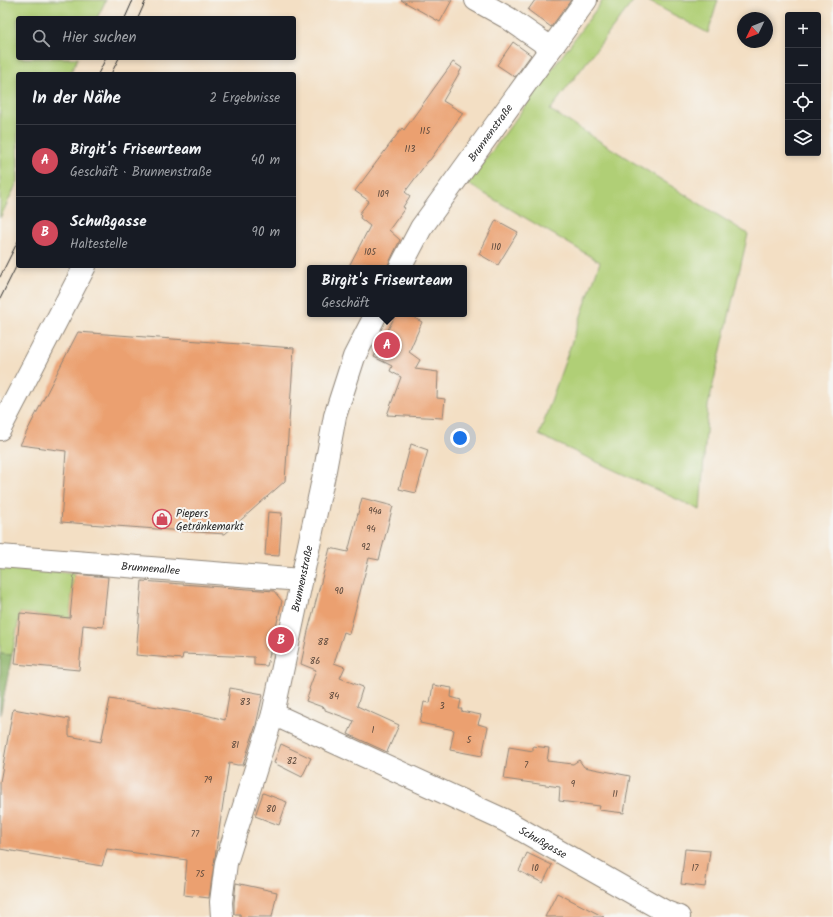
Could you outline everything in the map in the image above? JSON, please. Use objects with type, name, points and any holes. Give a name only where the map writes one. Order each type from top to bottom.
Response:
[{"type":"street","points":[[476,0],[508,18],[551,48]]},
{"type":"street","name":"Brunnenstraße","points":[[402,265],[421,228],[586,0]]},
{"type":"street","points":[[0,429],[84,268]]},
{"type":"street","name":"Brunnenstraße","points":[[222,917],[221,902],[226,863],[274,714],[335,416],[354,357],[374,317]]},
{"type":"street","name":"Brunnenallee","points":[[0,556],[301,580]]},
{"type":"street","name":"Schußgasse","points":[[274,714],[504,820],[666,912],[679,917]]},
{"type":"green space","points":[[0,0],[106,0],[98,16],[16,16],[16,60],[77,60],[71,72],[16,72],[16,185],[0,218]]},
{"type":"green space","points":[[603,0],[634,0],[550,110],[748,234],[708,406],[700,510],[539,435],[600,262],[468,184]]},
{"type":"green space","points":[[646,0],[718,0],[708,33]]},
{"type":"green space","points":[[0,567],[74,573],[70,618],[20,613],[12,655],[0,654]]},
{"type":"green space","points":[[0,654],[12,655],[0,715]]},
{"type":"building","points":[[401,0],[452,0],[440,22]]},
{"type":"building","points":[[535,0],[571,0],[551,27],[528,10]]},
{"type":"building","points":[[513,42],[531,55],[515,77],[497,65]]},
{"type":"building","points":[[453,62],[462,68],[443,101],[463,113],[430,160],[405,192],[410,196],[403,207],[405,208],[389,230],[400,240],[388,265],[350,265],[370,226],[360,218],[361,216],[359,214],[369,201],[355,191],[402,128],[404,130]]},
{"type":"building","points":[[496,220],[518,232],[498,265],[479,254]]},
{"type":"building","points":[[394,317],[413,317],[422,322],[409,352],[420,360],[415,369],[438,372],[437,398],[445,399],[443,418],[387,415],[401,377],[390,371],[392,366],[374,357]]},
{"type":"building","points":[[78,332],[294,348],[285,481],[225,534],[61,522],[66,451],[20,445]]},
{"type":"building","points":[[411,444],[428,450],[416,493],[399,489]]},
{"type":"building","points":[[362,498],[393,506],[379,560],[369,558],[349,634],[344,632],[334,663],[345,667],[340,678],[363,687],[357,706],[399,725],[387,752],[348,734],[354,721],[306,701],[316,670],[301,664],[308,631],[330,548],[348,552]]},
{"type":"building","points":[[268,512],[282,513],[279,556],[265,555]]},
{"type":"building","points":[[74,574],[108,577],[103,627],[83,625],[79,670],[15,664],[20,613],[70,618]]},
{"type":"building","points":[[142,581],[274,591],[282,601],[267,666],[254,665],[254,657],[183,654],[182,659],[136,655]]},
{"type":"building","points":[[433,685],[452,688],[451,697],[461,700],[459,709],[462,709],[461,711],[481,715],[478,724],[488,727],[482,756],[450,750],[454,730],[420,723],[424,702],[430,703]]},
{"type":"building","points":[[230,688],[263,694],[256,725],[243,765],[229,763],[209,898],[184,895],[187,860],[107,849],[102,866],[0,849],[0,782],[13,709],[69,719],[69,736],[101,742],[110,699],[206,715],[225,720]]},
{"type":"building","points":[[281,744],[311,758],[302,777],[274,763]]},
{"type":"building","points":[[533,746],[549,748],[547,761],[573,764],[579,760],[584,767],[630,776],[624,813],[599,810],[600,806],[559,801],[560,787],[504,779],[509,747],[533,751]]},
{"type":"building","points":[[263,793],[287,802],[279,825],[255,816]]},
{"type":"building","points":[[685,849],[710,851],[705,887],[681,884]]},
{"type":"building","points":[[527,853],[552,865],[543,883],[519,871]]},
{"type":"building","points":[[236,883],[277,892],[272,917],[240,917],[240,914],[234,914]]},
{"type":"building","points":[[557,893],[604,917],[545,917]]},
{"type":"tram line","points":[[126,16],[133,0]]},
{"type":"tram line","points":[[139,16],[146,0]]},
{"type":"tram line","points":[[99,72],[105,60]]},
{"type":"tram line","points":[[112,72],[118,60]]},
{"type":"tram line","points":[[0,277],[16,245]]},
{"type":"tram line","points":[[0,299],[16,267]]},
{"type":"place","name":"Birgit's Friseurteam","points":[[387,345]]},
{"type":"place","name":"Piepers Getränkemarkt","points":[[162,519]]},
{"type":"place","name":"Schußgasse","points":[[281,640]]}]
